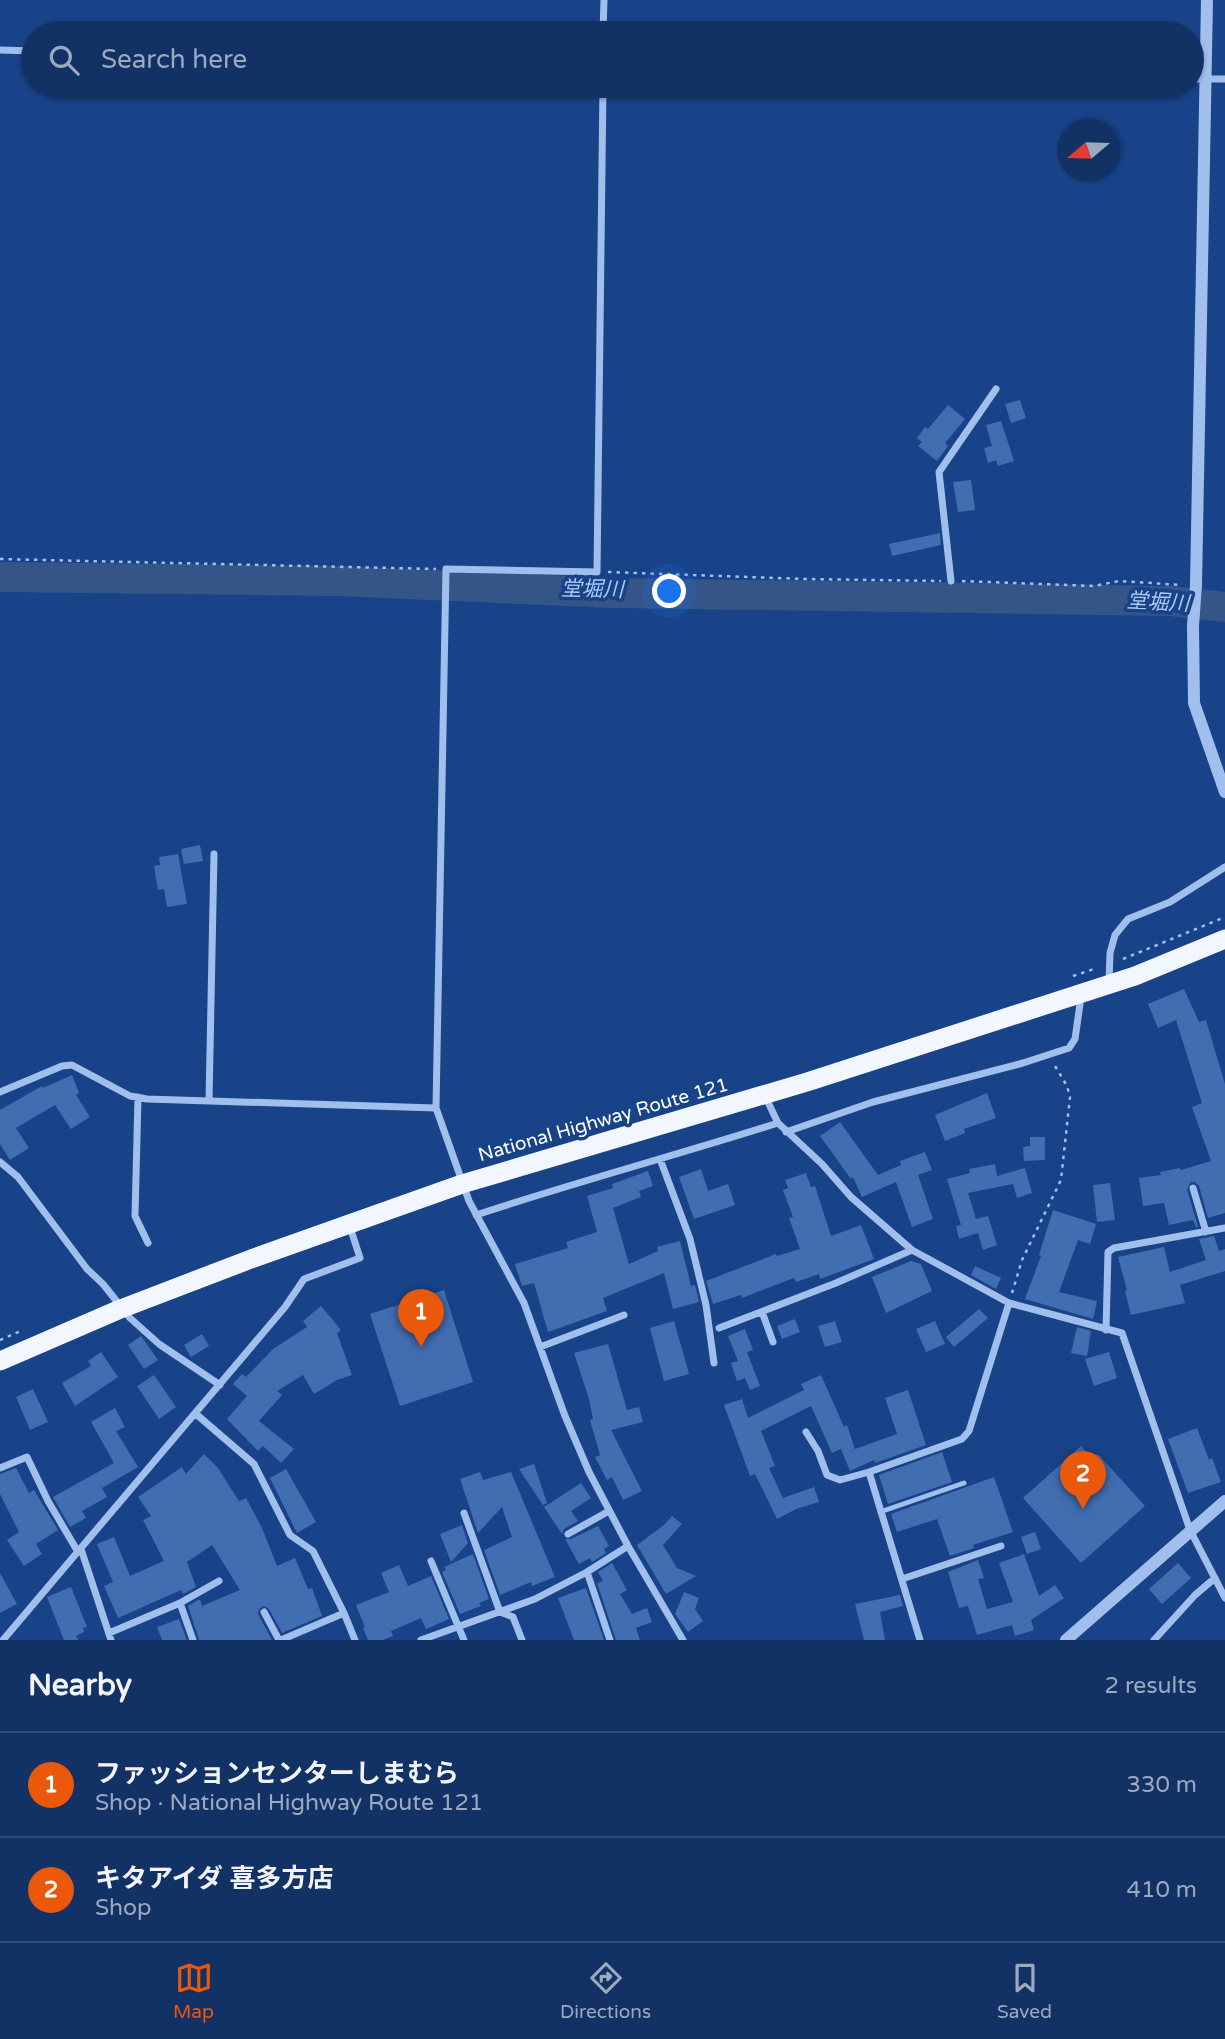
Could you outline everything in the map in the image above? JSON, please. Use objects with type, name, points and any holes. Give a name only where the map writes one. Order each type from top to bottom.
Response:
[{"type":"highway","name":"National Highway Route 121","points":[[0,1361],[122,1308],[461,1184],[764,1095],[1135,976],[1225,939]]},
{"type":"street","points":[[604,0],[604,21]]},
{"type":"street","points":[[1204,26],[1207,0]]},
{"type":"street","points":[[0,50],[21,51]]},
{"type":"street","points":[[1204,79],[1225,79]]},
{"type":"street","points":[[603,98],[597,572],[446,569],[436,1108],[461,1184],[524,1303],[580,1450],[628,1546],[683,1640]]},
{"type":"street","points":[[1198,98],[1194,703],[1225,792]]},
{"type":"street","points":[[951,581],[939,471],[996,389]]},
{"type":"street","points":[[209,1101],[214,854]]},
{"type":"street","points":[[1109,984],[1110,953],[1115,935],[1128,919],[1170,902],[1225,867]]},
{"type":"street","points":[[786,1132],[873,1102],[1012,1066],[1069,1048],[1075,1040],[1081,992]]},
{"type":"street","points":[[0,1092],[62,1066],[72,1066],[130,1096],[138,1097],[436,1108]]},
{"type":"street","points":[[764,1095],[778,1123],[786,1132],[821,1164],[851,1197],[912,1250],[1009,1303],[1122,1333],[1189,1530],[1225,1598]]},
{"type":"street","points":[[138,1097],[135,1216],[148,1243]]},
{"type":"street","points":[[476,1215],[575,1182],[778,1123]]},
{"type":"street","points":[[660,1159],[690,1240],[706,1305],[714,1363]]},
{"type":"street","points":[[0,1162],[18,1177],[87,1269],[122,1308],[159,1343],[219,1385]]},
{"type":"street","points":[[1193,1188],[1206,1232]]},
{"type":"street","points":[[3,1640],[196,1414],[285,1307],[304,1279],[360,1258],[349,1224]]},
{"type":"street","points":[[1106,1330],[1108,1252],[1114,1248],[1225,1228]]},
{"type":"street","points":[[719,1328],[912,1250]]},
{"type":"street","points":[[806,1432],[818,1451],[827,1475],[841,1480],[962,1439],[969,1431],[1009,1303]]},
{"type":"street","points":[[762,1312],[773,1342]]},
{"type":"street","points":[[540,1347],[624,1315]]},
{"type":"street","points":[[196,1414],[254,1464],[290,1535],[313,1551],[355,1640]]},
{"type":"street","points":[[0,1468],[27,1457],[48,1501],[79,1551],[110,1637],[219,1581]]},
{"type":"street","points":[[869,1472],[920,1640]]},
{"type":"street","points":[[1066,1640],[1225,1501]]},
{"type":"street","points":[[568,1534],[610,1511]]},
{"type":"street","points":[[464,1513],[500,1612],[513,1617],[522,1640]]},
{"type":"street","points":[[421,1640],[535,1599],[587,1572],[628,1546]]},
{"type":"street","points":[[902,1579],[1001,1546]]},
{"type":"street","points":[[431,1562],[464,1640]]},
{"type":"street","points":[[587,1572],[610,1640]]},
{"type":"street","points":[[1154,1640],[1195,1595],[1216,1578]]},
{"type":"street","points":[[180,1603],[193,1640]]},
{"type":"street","points":[[264,1612],[280,1640],[344,1613]]},
{"type":"lane","points":[[880,1512],[964,1483]]},
{"type":"path","points":[[0,559],[446,569]]},
{"type":"path","points":[[597,572],[1094,586],[1119,582],[1196,585]]},
{"type":"path","points":[[1009,1303],[1022,1260],[1061,1180],[1070,1097],[1067,1086],[1048,1055]]},
{"type":"building","points":[[1020,400],[1026,418],[1011,423],[1005,404]]},
{"type":"building","points":[[948,405],[965,419],[945,443],[948,446],[937,461],[918,446],[922,442],[917,438]]},
{"type":"building","points":[[1001,421],[1014,461],[998,466],[996,460],[988,463],[984,448],[992,446],[986,425]]},
{"type":"building","points":[[971,480],[975,510],[958,512],[953,482]]},
{"type":"building","points":[[940,533],[941,545],[892,556],[889,544]]},
{"type":"building","points":[[200,845],[203,861],[184,864],[181,849]]},
{"type":"building","points":[[178,854],[187,904],[167,907],[164,889],[158,890],[154,866],[160,865],[159,857]]},
{"type":"building","points":[[1184,989],[1199,1022],[1206,1020],[1225,1084],[1225,1213],[1208,1218],[1199,1186],[1191,1182],[1187,1189],[1198,1227],[1193,1220],[1169,1225],[1164,1203],[1143,1206],[1139,1178],[1161,1175],[1160,1172],[1181,1170],[1211,1161],[1192,1107],[1202,1103],[1176,1020],[1158,1028],[1148,1004]]},
{"type":"building","points":[[72,1075],[79,1093],[76,1095],[90,1117],[71,1129],[55,1105],[16,1128],[29,1148],[10,1160],[0,1144],[0,1110],[42,1086],[43,1088]]},
{"type":"building","points":[[987,1093],[996,1118],[964,1129],[965,1133],[945,1141],[935,1115]]},
{"type":"building","points":[[840,1122],[878,1175],[901,1165],[900,1161],[925,1152],[932,1170],[918,1175],[933,1219],[912,1227],[896,1182],[862,1197],[853,1177],[851,1179],[820,1136]]},
{"type":"building","points":[[1030,1137],[1045,1137],[1045,1160],[1024,1161],[1023,1147],[1030,1146]]},
{"type":"building","points":[[995,1164],[997,1176],[1025,1168],[1032,1193],[1017,1198],[1013,1184],[968,1193],[976,1219],[988,1216],[997,1245],[983,1250],[978,1233],[959,1239],[956,1226],[961,1225],[947,1179],[970,1173],[969,1169]]},
{"type":"building","points":[[701,1169],[708,1191],[728,1184],[735,1205],[694,1219],[679,1177]]},
{"type":"building","points":[[648,1171],[653,1186],[639,1191],[641,1197],[613,1208],[629,1264],[658,1251],[657,1247],[680,1241],[691,1286],[695,1285],[699,1302],[673,1309],[664,1273],[603,1298],[607,1311],[548,1332],[534,1283],[522,1286],[515,1264],[568,1248],[566,1242],[597,1232],[587,1196],[613,1188],[612,1184]]},
{"type":"building","points":[[806,1173],[811,1187],[815,1186],[831,1236],[861,1225],[874,1259],[820,1279],[819,1274],[796,1282],[794,1278],[742,1298],[741,1295],[713,1304],[706,1281],[776,1254],[777,1256],[800,1249],[789,1218],[793,1217],[783,1190],[788,1188],[785,1180]]},
{"type":"building","points":[[1110,1183],[1115,1220],[1097,1222],[1093,1185]]},
{"type":"building","points":[[1053,1210],[1096,1224],[1090,1244],[1078,1240],[1059,1292],[1097,1301],[1093,1319],[1025,1299],[1041,1256],[1039,1255]]},
{"type":"building","points":[[1214,1236],[1219,1251],[1225,1249],[1225,1271],[1180,1285],[1185,1303],[1131,1315],[1118,1257],[1164,1247],[1170,1272],[1206,1260],[1199,1239]]},
{"type":"building","points":[[911,1261],[921,1264],[932,1291],[886,1313],[872,1277]]},
{"type":"building","points":[[975,1266],[1001,1278],[996,1289],[971,1275]]},
{"type":"building","points":[[444,1290],[473,1382],[400,1406],[370,1314]]},
{"type":"building","points":[[321,1306],[341,1330],[337,1333],[352,1375],[337,1380],[314,1394],[303,1375],[277,1391],[282,1395],[259,1421],[294,1449],[281,1463],[263,1446],[258,1451],[227,1419],[247,1396],[233,1384],[242,1374],[246,1377],[273,1349],[307,1327],[303,1321]]},
{"type":"building","points":[[979,1309],[988,1318],[954,1347],[946,1337]]},
{"type":"building","points":[[795,1319],[800,1332],[782,1339],[777,1326]]},
{"type":"building","points":[[674,1321],[689,1374],[664,1381],[650,1328]]},
{"type":"building","points":[[835,1321],[842,1342],[825,1347],[818,1326]]},
{"type":"building","points":[[935,1321],[945,1344],[926,1352],[916,1329]]},
{"type":"building","points":[[1077,1327],[1091,1331],[1087,1356],[1071,1353]]},
{"type":"building","points":[[745,1329],[753,1350],[747,1352],[760,1386],[750,1390],[745,1378],[737,1381],[731,1363],[738,1361],[728,1336]]},
{"type":"building","points":[[202,1334],[209,1346],[191,1357],[184,1345]]},
{"type":"building","points":[[141,1336],[158,1360],[144,1369],[128,1345]]},
{"type":"building","points":[[608,1344],[627,1410],[639,1407],[643,1422],[611,1430],[642,1491],[623,1500],[612,1477],[607,1480],[595,1457],[600,1455],[590,1420],[593,1419],[589,1399],[574,1353]]},
{"type":"building","points":[[101,1352],[118,1377],[75,1406],[62,1383],[91,1366],[88,1361]]},
{"type":"building","points":[[1109,1352],[1117,1378],[1094,1386],[1085,1359]]},
{"type":"building","points":[[154,1375],[176,1407],[159,1419],[137,1386]]},
{"type":"building","points":[[821,1375],[844,1427],[847,1425],[855,1449],[897,1434],[885,1398],[908,1390],[926,1445],[875,1463],[874,1460],[850,1471],[841,1449],[832,1453],[811,1406],[761,1431],[775,1466],[769,1468],[783,1498],[814,1487],[819,1502],[796,1509],[777,1519],[755,1474],[750,1476],[724,1405],[742,1399],[748,1418],[804,1390],[801,1384]]},
{"type":"building","points":[[33,1389],[48,1422],[30,1430],[16,1397]]},
{"type":"building","points":[[115,1408],[125,1427],[116,1431],[138,1467],[102,1488],[107,1497],[82,1511],[86,1518],[70,1527],[53,1497],[114,1463],[91,1422]]},
{"type":"building","points":[[1197,1428],[1221,1482],[1188,1493],[1168,1439]]},
{"type":"building","points":[[1081,1446],[1092,1459],[1098,1454],[1145,1506],[1081,1563],[1023,1498]]},
{"type":"building","points":[[942,1452],[952,1482],[888,1504],[879,1475]]},
{"type":"building","points":[[204,1454],[218,1468],[239,1501],[246,1498],[262,1528],[277,1566],[295,1558],[308,1589],[312,1588],[322,1616],[282,1633],[269,1609],[264,1606],[259,1609],[258,1614],[272,1640],[199,1640],[188,1606],[200,1599],[202,1606],[240,1590],[212,1545],[187,1562],[196,1587],[183,1594],[181,1590],[118,1618],[104,1586],[113,1582],[97,1544],[114,1537],[130,1576],[164,1561],[143,1520],[151,1516],[138,1497],[182,1467],[186,1474]]},
{"type":"building","points":[[534,1464],[547,1503],[543,1505],[519,1469]]},
{"type":"building","points":[[16,1468],[29,1493],[34,1490],[58,1530],[36,1544],[42,1554],[24,1566],[7,1540],[19,1532],[0,1494],[0,1474]]},
{"type":"building","points":[[286,1469],[316,1522],[297,1533],[270,1478]]},
{"type":"building","points":[[480,1472],[483,1480],[511,1472],[555,1577],[532,1586],[531,1582],[500,1595],[484,1550],[512,1537],[502,1507],[478,1533],[460,1479]]},
{"type":"building","points":[[994,1477],[1013,1532],[950,1556],[937,1519],[897,1532],[891,1514]]},
{"type":"building","points":[[581,1483],[591,1498],[571,1511],[578,1521],[564,1529],[562,1534],[544,1507]]},
{"type":"building","points":[[672,1516],[682,1524],[663,1545],[677,1568],[696,1576],[666,1594],[637,1545]]},
{"type":"building","points":[[462,1525],[468,1543],[451,1562],[440,1534]]},
{"type":"building","points":[[598,1526],[609,1546],[604,1549],[606,1553],[592,1562],[590,1558],[579,1564],[565,1539],[571,1539]]},
{"type":"building","points":[[1035,1532],[1041,1549],[1027,1554],[1021,1537]]},
{"type":"building","points":[[473,1554],[489,1599],[479,1603],[481,1606],[460,1614],[442,1572],[446,1570],[444,1567]]},
{"type":"building","points":[[1024,1554],[1039,1596],[1055,1585],[1064,1598],[1031,1620],[1034,1630],[1015,1636],[1012,1625],[977,1635],[968,1606],[959,1608],[948,1572],[978,1560],[984,1578],[978,1579],[987,1609],[1013,1602],[999,1563]]},
{"type":"building","points":[[612,1563],[627,1590],[620,1594],[632,1614],[647,1608],[652,1622],[636,1628],[640,1640],[616,1640],[597,1583],[603,1581],[598,1572]]},
{"type":"building","points":[[1178,1563],[1191,1578],[1162,1604],[1149,1589]]},
{"type":"building","points":[[399,1565],[408,1586],[431,1576],[449,1619],[426,1629],[421,1618],[391,1631],[393,1636],[383,1640],[368,1640],[356,1605],[389,1592],[381,1573]]},
{"type":"building","points":[[0,1573],[17,1604],[0,1613]]},
{"type":"building","points":[[71,1587],[87,1627],[76,1636],[78,1640],[64,1640],[47,1597]]},
{"type":"building","points":[[586,1588],[604,1640],[574,1640],[558,1598]]},
{"type":"building","points":[[684,1592],[699,1598],[695,1609],[703,1621],[688,1632],[675,1614]]},
{"type":"building","points":[[900,1595],[903,1606],[880,1612],[885,1640],[864,1640],[855,1604]]},
{"type":"building","points":[[179,1619],[187,1640],[162,1640],[157,1627]]},
{"type":"waterway","name":"堂堀川","points":[[0,577],[338,581],[615,593],[1170,601],[1225,607]]},
{"type":"place","name":"ファッションセンターしまむら","points":[[421,1347]]},
{"type":"place","name":"キタアイダ 喜多方店","points":[[1083,1509]]}]
